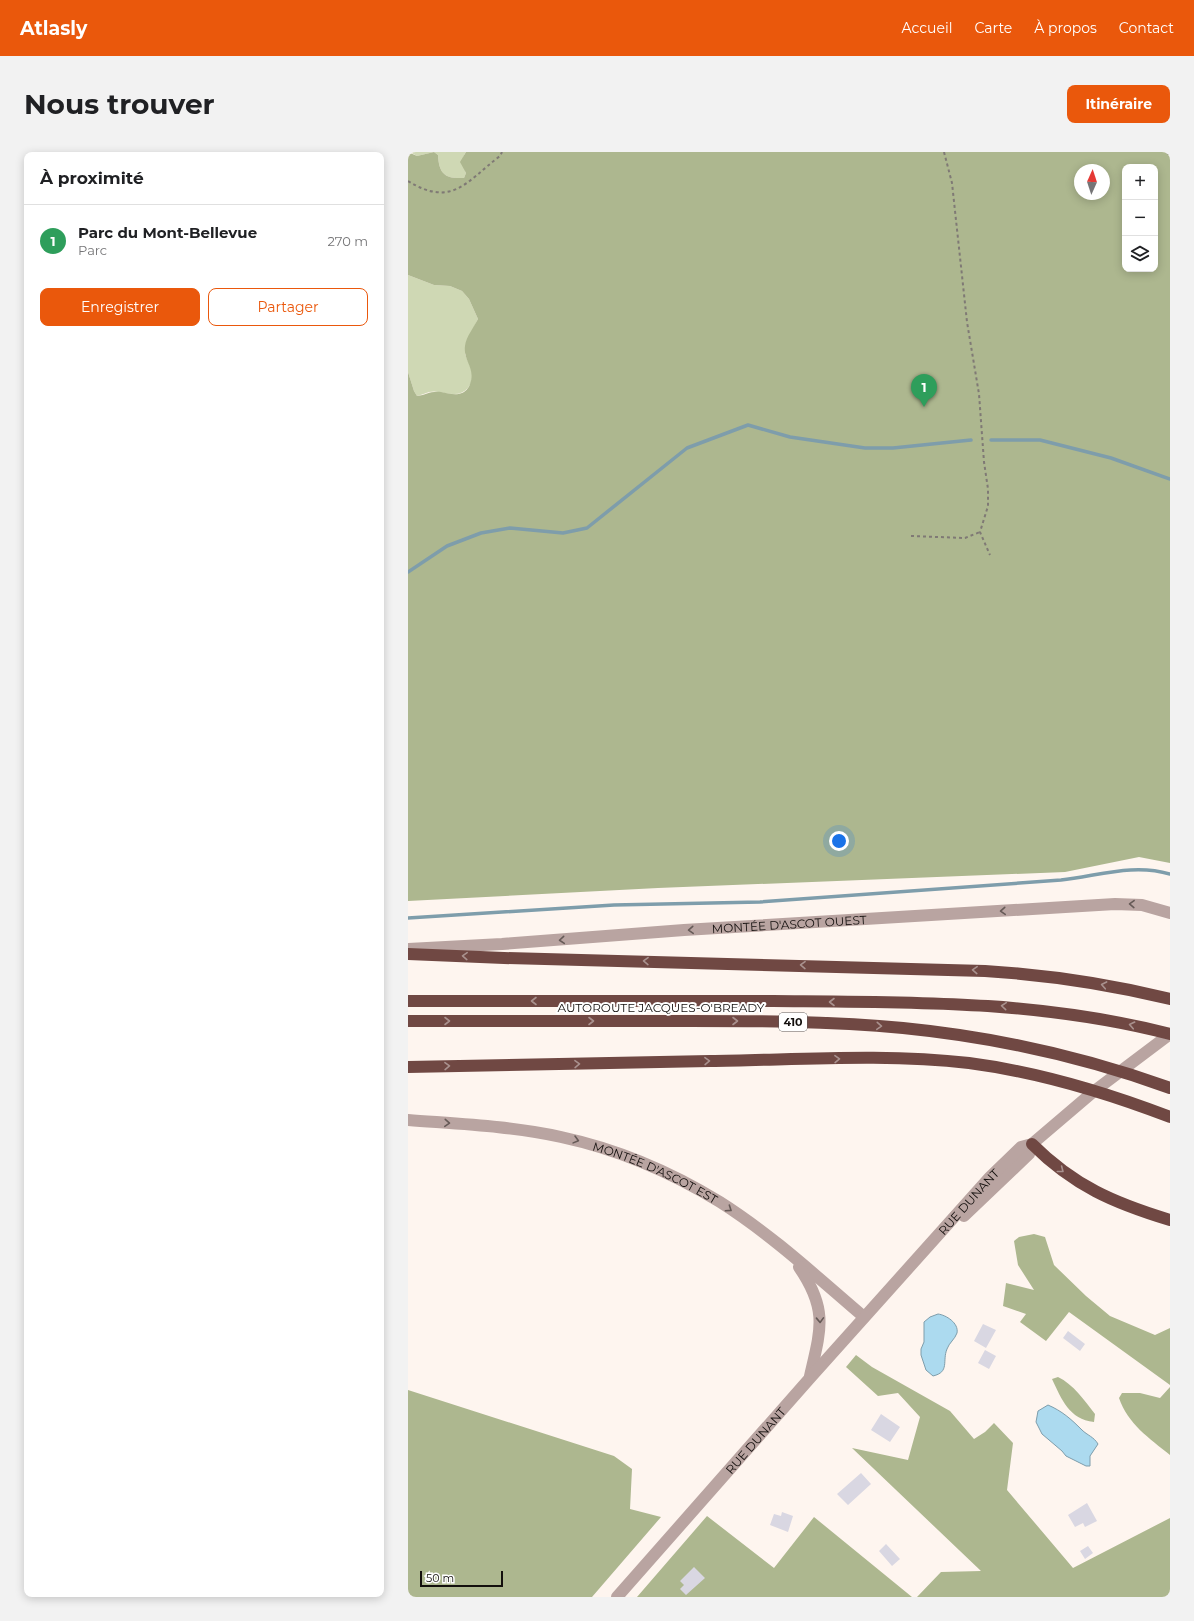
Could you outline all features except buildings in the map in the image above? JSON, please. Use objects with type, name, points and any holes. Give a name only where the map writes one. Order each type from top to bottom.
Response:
[{"type":"highway","points":[[408,954],[504,958],[992,971],[1082,981],[1170,999]]},
{"type":"highway","name":"AUTOROUTE JACQUES-O'BREADY","points":[[408,1001],[960,1003],[1005,1006],[1071,1014],[1170,1034]]},
{"type":"highway","name":"AUTOROUTE JACQUES-O'BREADY","points":[[408,1021],[793,1022],[903,1028],[970,1037],[1035,1049],[1098,1065],[1170,1088]]},
{"type":"highway","points":[[408,1067],[847,1059],[929,1060],[983,1065],[1044,1077],[1114,1097],[1170,1117]]},
{"type":"highway","points":[[1032,1144],[1060,1170],[1085,1186],[1124,1204],[1170,1220]]},
{"type":"street","name":"MONTÉE D'ASCOT OUEST","points":[[408,949],[495,945],[691,930],[1122,904],[1148,906],[1170,913]]},
{"type":"street","name":"RUE DUNANT","points":[[617,1597],[894,1283],[990,1177],[1021,1147],[1032,1144],[1077,1106],[1170,1034]]},
{"type":"street","name":"MONTÉE D'ASCOT EST","points":[[408,1120],[533,1131],[569,1139],[618,1153],[669,1174],[715,1199],[748,1222],[827,1284],[864,1317]]},
{"type":"street","points":[[791,1256],[815,1293],[819,1312],[819,1333],[810,1378]]},
{"type":"path","points":[[408,181],[421,188],[440,193],[455,191],[500,156],[502,152]]},
{"type":"path","points":[[944,152],[952,183],[966,322],[979,394],[984,462],[988,489],[988,506],[980,532],[990,555]]},
{"type":"path","points":[[1167,152],[1170,156]]},
{"type":"path","points":[[911,536],[964,538],[980,532]]},
{"type":"green space","points":[[408,152],[417,156],[434,152],[438,155],[440,167],[444,174],[452,178],[464,178],[466,173],[460,162],[466,152],[1170,152],[1170,863],[1139,857],[1065,872],[658,888],[408,901],[408,372],[417,396],[434,392],[457,394],[467,390],[470,384],[471,369],[466,356],[465,346],[468,336],[478,319],[469,299],[462,291],[450,286],[434,285],[408,275]]},
{"type":"green space","points":[[410,152],[434,152],[417,156]]},
{"type":"green space","points":[[434,152],[466,152],[463,160],[466,173],[464,178],[452,178],[444,174],[440,167],[438,155]]},
{"type":"green space","points":[[408,275],[434,285],[450,286],[462,291],[469,299],[478,319],[465,354],[471,370],[472,380],[468,388],[462,393],[453,394],[428,392],[417,396],[414,391],[408,372]]},
{"type":"green space","points":[[1034,1234],[1045,1237],[1054,1265],[1086,1296],[1110,1316],[1155,1335],[1170,1328],[1170,1385],[1069,1312],[1046,1341],[1020,1322],[1026,1314],[1003,1306],[1006,1283],[1034,1290],[1018,1265],[1014,1241],[1019,1237]]},
{"type":"green space","points":[[856,1355],[872,1367],[950,1411],[974,1439],[985,1432],[994,1423],[1013,1443],[1007,1490],[1073,1568],[1170,1518],[1170,1597],[917,1597],[941,1572],[981,1571],[852,1448],[908,1460],[920,1417],[898,1393],[878,1396],[846,1367]]},
{"type":"green space","points":[[1058,1377],[1074,1388],[1095,1414],[1094,1422],[1078,1417],[1067,1407],[1052,1379]]},
{"type":"green space","points":[[1170,1387],[1170,1455],[1140,1430],[1128,1415],[1119,1398],[1122,1393],[1140,1393],[1160,1398]]},
{"type":"green space","points":[[408,1390],[614,1456],[632,1469],[630,1509],[661,1517],[592,1597],[408,1597]]},
{"type":"green space","points":[[707,1516],[774,1568],[814,1517],[912,1597],[637,1597]]},
{"type":"water","points":[[938,1314],[945,1316],[954,1323],[957,1333],[947,1349],[944,1369],[942,1372],[933,1376],[926,1370],[921,1355],[921,1349],[924,1342],[924,1322],[930,1317]]},
{"type":"water","points":[[1048,1405],[1058,1410],[1074,1422],[1098,1444],[1090,1456],[1090,1466],[1086,1466],[1066,1456],[1042,1434],[1036,1422],[1038,1411]]},
{"type":"waterway","points":[[408,572],[447,546],[481,533],[510,528],[563,533],[587,528],[687,448],[748,425],[790,437],[865,448],[893,448],[971,440]]},
{"type":"waterway","points":[[991,440],[1040,440],[1111,458],[1170,479]]},
{"type":"waterway","points":[[408,918],[614,905],[760,902],[1061,880],[1129,870],[1156,871],[1170,874]]},
{"type":"place","name":"Parc du Mont-Bellevue","points":[[924,407]]}]
